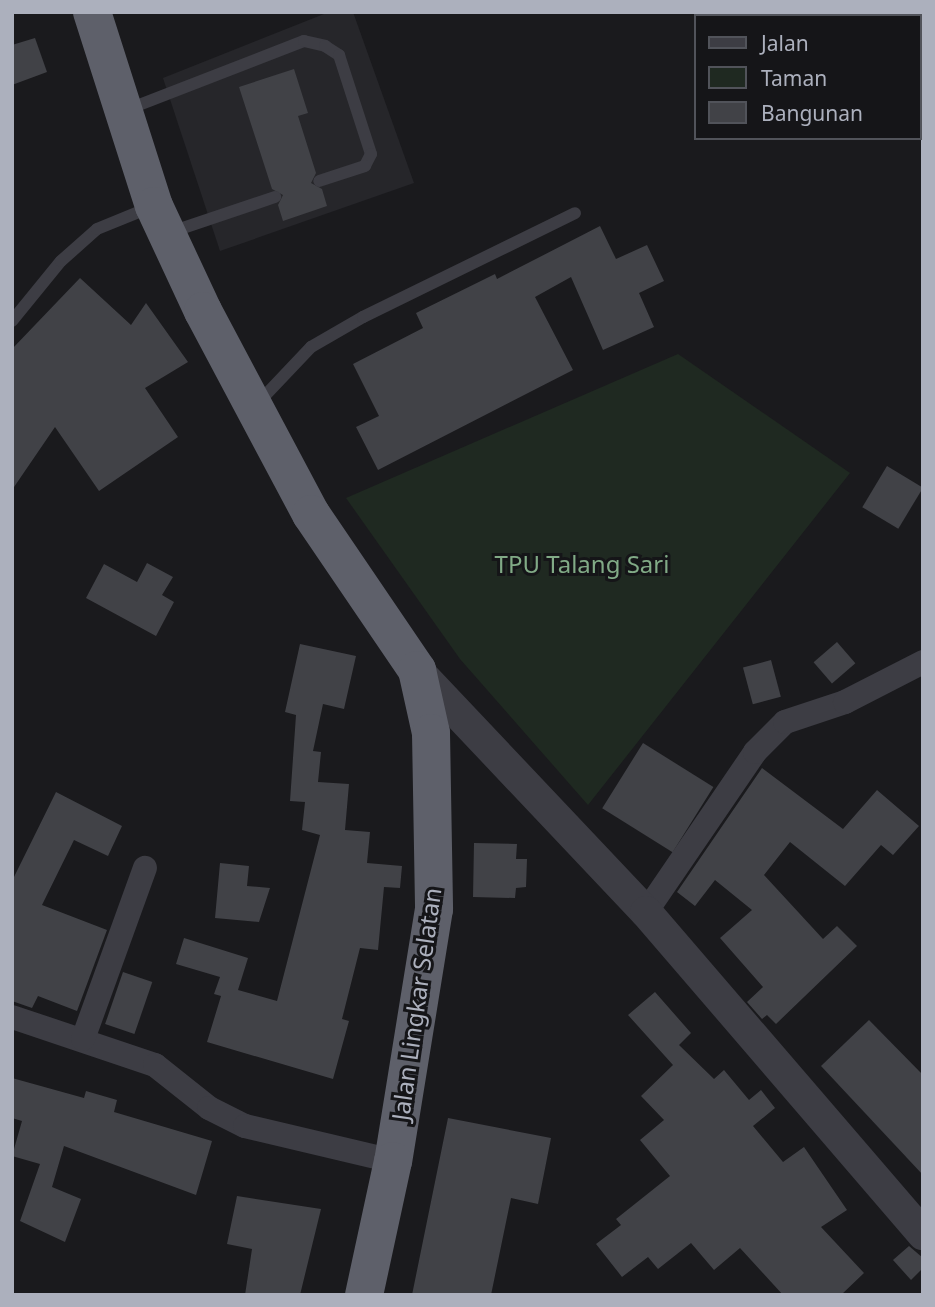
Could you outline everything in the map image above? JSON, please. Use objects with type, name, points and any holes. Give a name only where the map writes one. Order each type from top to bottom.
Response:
[{"type":"highway","points":[[92,12],[161,220],[253,408],[311,514],[417,670]]},
{"type":"highway","name":"Jalan Lingkar Selatan","points":[[365,1295],[393,1161],[434,909],[431,733],[417,670]]},
{"type":"street","points":[[646,912],[755,752],[785,722],[845,702],[923,662]]},
{"type":"street","points":[[417,670],[646,912],[923,1234]]},
{"type":"street","points":[[83,1039],[145,869]]},
{"type":"street","points":[[12,1017],[155,1065],[209,1108],[245,1126],[393,1161]]},
{"type":"lane","points":[[123,111],[303,41],[325,46],[339,55],[371,155],[365,166],[319,181]]},
{"type":"lane","points":[[12,321],[61,261],[97,229],[161,220],[275,197]]},
{"type":"lane","points":[[253,408],[311,347],[363,317],[575,213]]},
{"type":"shaded area","points":[[329,12],[353,12],[414,183],[220,251],[163,78]]},
{"type":"green space","name":"TPU Talang Sari","points":[[678,354],[850,473],[588,805],[460,659],[346,498]]},
{"type":"building","points":[[35,38],[47,72],[12,85],[12,45]]},
{"type":"building","points":[[294,69],[308,113],[298,116],[316,173],[311,183],[322,189],[327,206],[283,221],[278,205],[283,195],[272,189],[239,87]]},
{"type":"building","points":[[600,226],[616,259],[647,245],[664,281],[639,293],[654,327],[603,350],[571,277],[535,297],[573,370],[378,470],[356,427],[379,416],[353,364],[423,328],[416,313],[495,274],[497,279]]},
{"type":"building","points":[[80,278],[131,325],[146,303],[188,362],[145,388],[178,437],[99,491],[55,427],[12,490],[12,349]]},
{"type":"building","points":[[887,466],[923,488],[898,529],[862,507]]},
{"type":"building","points":[[147,563],[173,577],[162,595],[174,602],[156,636],[86,598],[104,564],[137,582]]},
{"type":"building","points":[[837,642],[855,663],[832,683],[814,662]]},
{"type":"building","points":[[300,644],[356,656],[344,709],[323,704],[313,751],[321,752],[318,782],[349,784],[345,830],[370,832],[367,863],[402,866],[400,888],[384,887],[378,950],[360,948],[342,1019],[349,1021],[333,1079],[207,1042],[221,996],[214,994],[220,977],[176,964],[184,938],[248,958],[238,990],[277,1001],[320,835],[302,830],[305,802],[290,801],[296,715],[285,712]]},
{"type":"building","points":[[771,660],[781,697],[753,704],[743,668]]},
{"type":"building","points":[[643,743],[713,787],[673,852],[602,808]]},
{"type":"building","points":[[762,768],[843,829],[877,790],[919,826],[893,855],[881,845],[845,886],[790,842],[764,875],[823,939],[837,926],[857,946],[776,1024],[767,1015],[762,1019],[747,1002],[763,987],[720,938],[752,910],[715,880],[695,906],[677,892]]},
{"type":"building","points":[[56,792],[122,826],[108,856],[74,840],[42,905],[107,930],[77,1011],[38,996],[32,1008],[12,1001],[12,881]]},
{"type":"building","points":[[474,843],[517,844],[516,859],[527,859],[526,887],[516,888],[515,898],[473,897]]},
{"type":"building","points":[[220,863],[249,866],[247,886],[270,888],[259,922],[215,918]]},
{"type":"building","points":[[123,972],[152,982],[134,1034],[105,1024]]},
{"type":"building","points":[[655,992],[691,1033],[679,1045],[714,1079],[724,1070],[749,1100],[761,1090],[775,1108],[753,1126],[783,1162],[804,1147],[847,1210],[821,1227],[864,1273],[841,1295],[783,1295],[740,1248],[714,1270],[691,1243],[658,1269],[648,1257],[622,1277],[596,1244],[621,1225],[616,1219],[670,1176],[640,1140],[664,1120],[641,1096],[673,1065],[628,1015]]},
{"type":"building","points":[[869,1020],[923,1075],[923,1175],[821,1066]]},
{"type":"building","points":[[12,1078],[84,1098],[86,1091],[117,1100],[114,1112],[212,1141],[196,1195],[64,1146],[52,1187],[81,1199],[65,1242],[20,1221],[40,1164],[12,1156],[22,1121],[12,1118]]},
{"type":"building","points":[[448,1118],[551,1138],[538,1204],[511,1198],[491,1295],[412,1295]]},
{"type":"building","points":[[237,1196],[321,1209],[300,1295],[245,1295],[252,1249],[227,1244]]},
{"type":"building","points":[[909,1246],[923,1258],[923,1268],[911,1280],[893,1260]]}]
